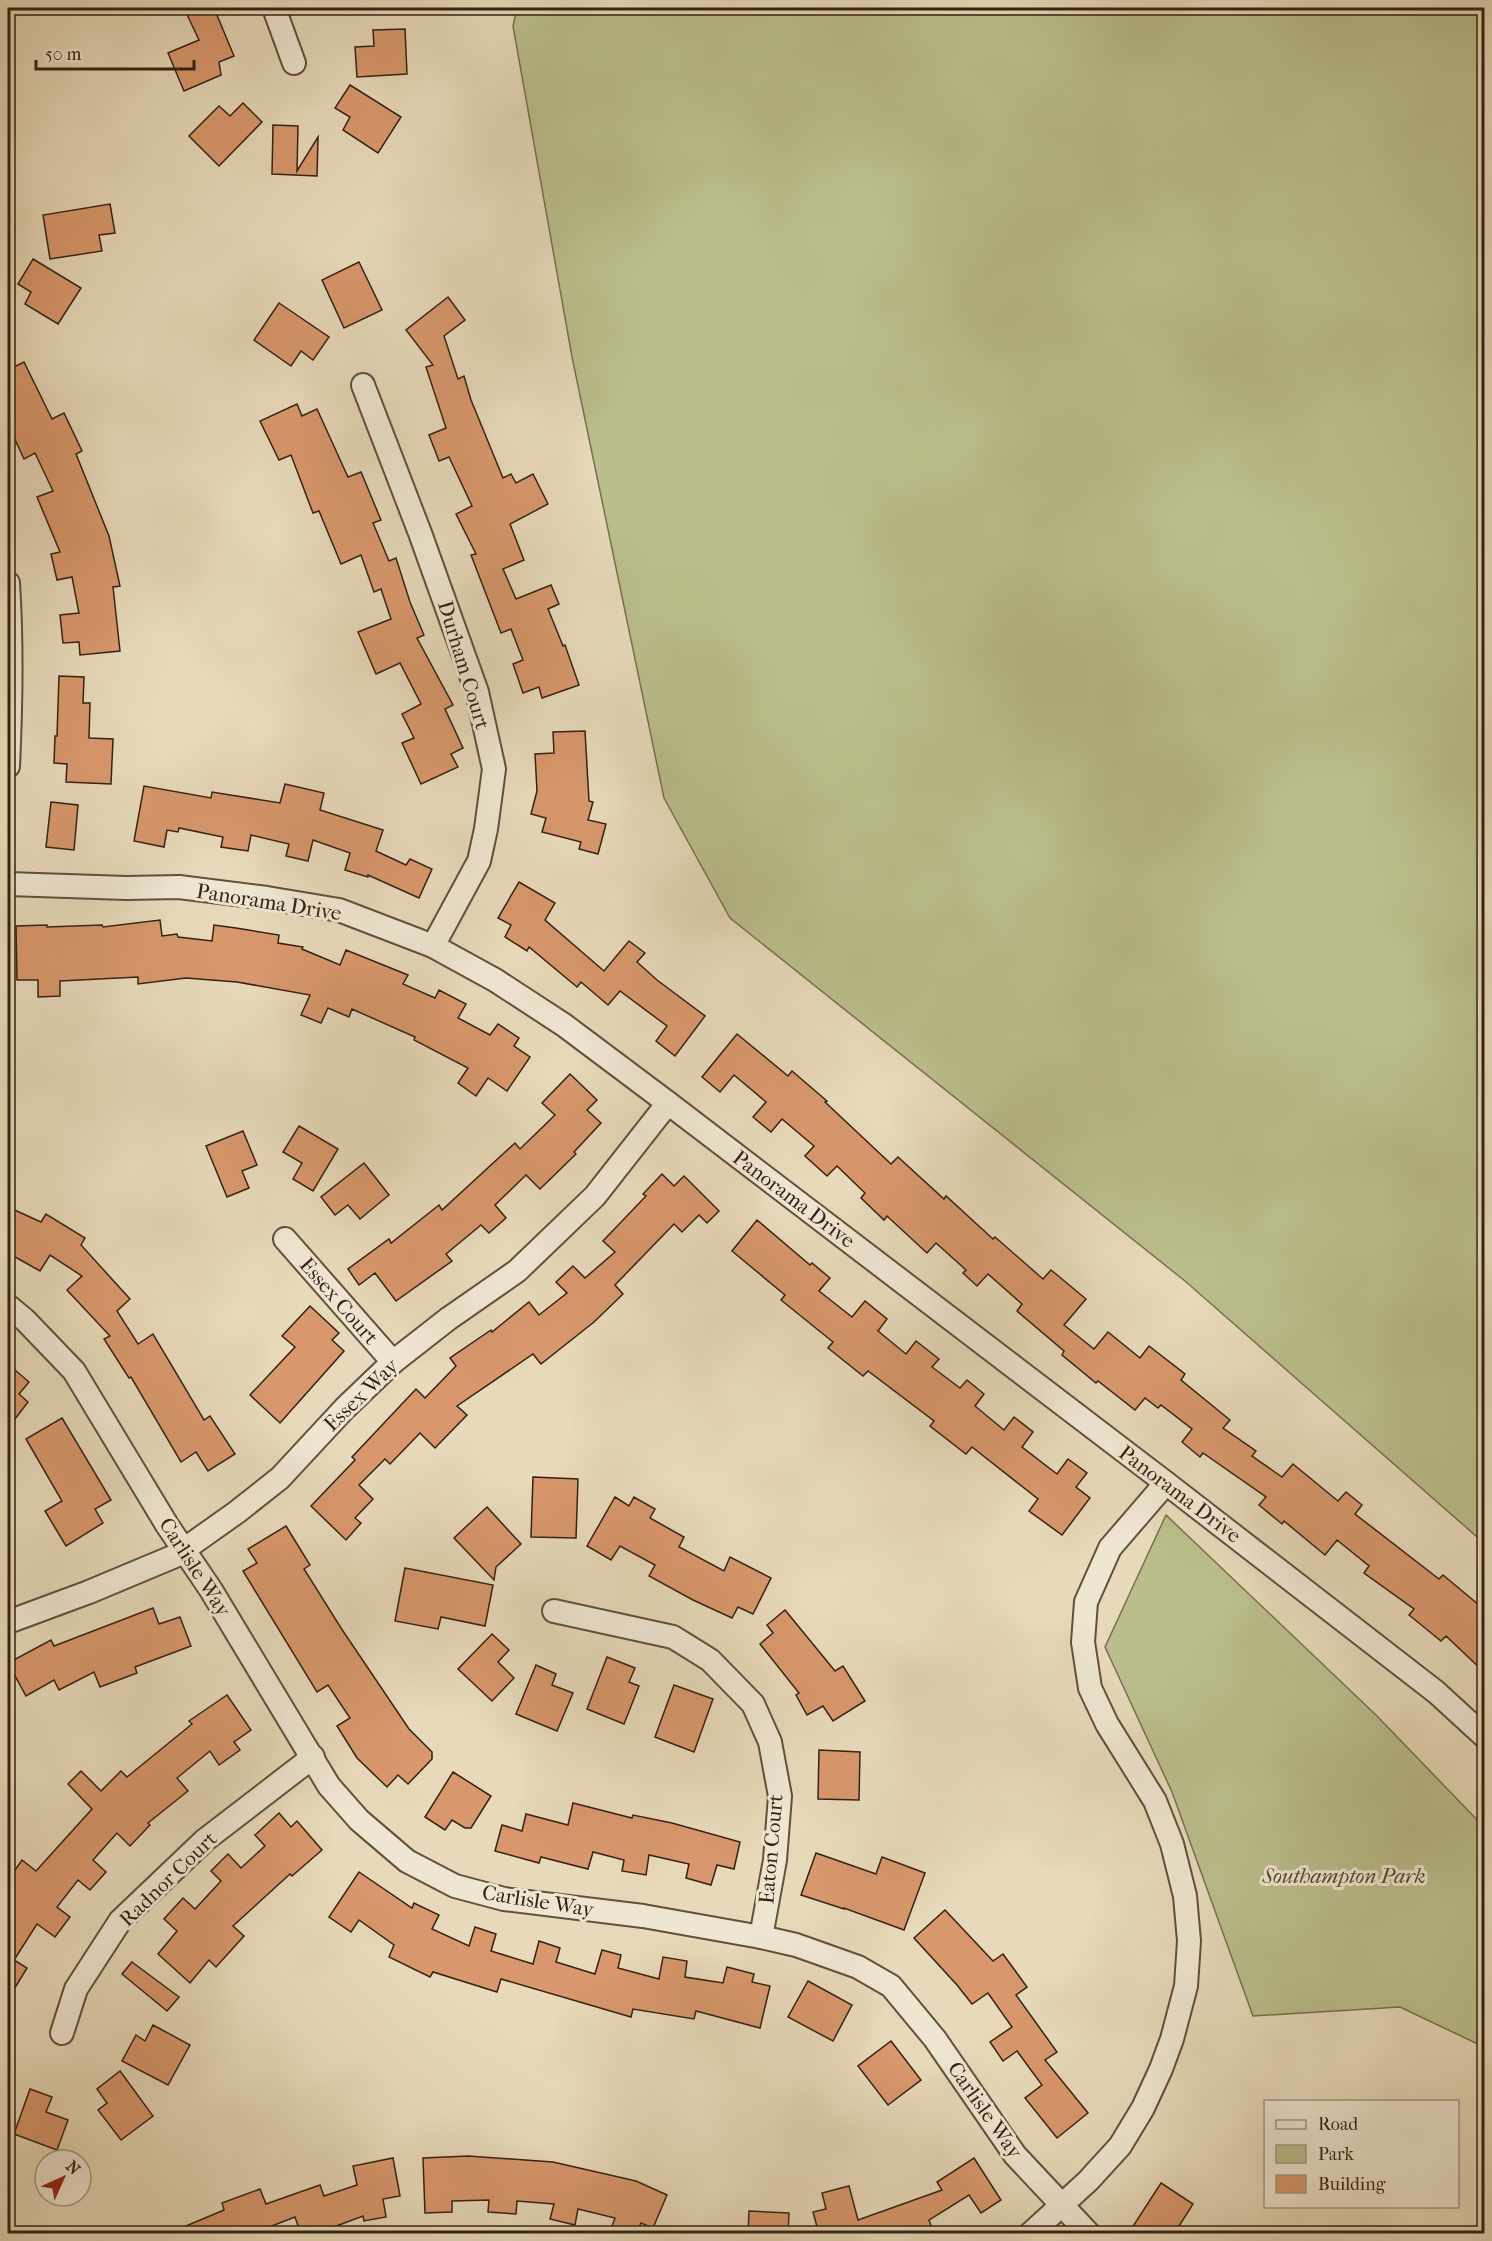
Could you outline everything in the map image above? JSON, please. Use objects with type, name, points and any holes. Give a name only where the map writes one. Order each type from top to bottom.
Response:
[{"type":"street","points":[[274,8],[294,63]]},
{"type":"street","name":"Durham Court","points":[[363,385],[420,533],[477,692],[494,769],[486,830],[479,861],[433,946]]},
{"type":"street","points":[[8,583],[11,677],[8,766]]},
{"type":"street","name":"Panorama Drive","points":[[8,884],[179,887],[339,910],[433,946],[505,986],[564,1025],[668,1103],[1166,1483],[1436,1692],[1485,1736]]},
{"type":"street","name":"Essex Way","points":[[8,1622],[89,1592],[175,1556],[237,1512],[280,1478],[345,1408],[393,1362],[448,1319],[517,1271],[595,1196],[668,1103]]},
{"type":"street","name":"Essex Court","points":[[285,1239],[393,1362]]},
{"type":"street","name":"Carlisle Way","points":[[8,1306],[25,1320],[74,1371],[167,1525],[212,1590],[329,1786],[359,1820],[407,1861],[455,1886],[504,1899],[643,1916],[761,1937],[796,1945],[858,1967],[891,1986],[935,2040],[1016,2155],[1089,2234]]},
{"type":"street","points":[[1030,2234],[1088,2181],[1120,2146],[1143,2108],[1161,2069],[1186,1986],[1189,1941],[1185,1896],[1172,1844],[1155,1801],[1107,1724],[1090,1688],[1083,1642],[1086,1602],[1110,1548],[1166,1483]]},
{"type":"street","name":"Eaton Court","points":[[554,1611],[673,1637],[710,1660],[753,1704],[770,1742],[780,1796],[775,1860],[761,1937]]},
{"type":"street","name":"Radnor Court","points":[[62,2033],[76,1989],[120,1921],[205,1840],[313,1757]]},
{"type":"green space","points":[[517,8],[1484,8],[1484,1543],[1185,1281],[730,918],[664,798],[572,357],[513,26]]},
{"type":"green space","name":"Southampton Park","points":[[1166,1515],[1376,1715],[1484,1827],[1484,2047],[1400,2007],[1253,2016],[1172,1792],[1105,1647]]},
{"type":"building","points":[[184,8],[214,8],[234,56],[219,62],[221,75],[184,91],[168,53],[199,40]]},
{"type":"building","points":[[405,29],[407,74],[357,77],[355,47],[374,46],[373,30]]},
{"type":"building","points":[[350,85],[401,117],[378,153],[343,130],[350,117],[335,108]]},
{"type":"building","points":[[243,103],[262,122],[219,166],[189,136],[219,106],[230,116]]},
{"type":"building","points":[[273,125],[298,126],[297,171],[318,137],[317,176],[272,174]]},
{"type":"building","points":[[110,204],[115,233],[99,235],[102,251],[50,259],[43,215]]},
{"type":"building","points":[[33,259],[81,288],[58,324],[25,304],[31,292],[18,284]]},
{"type":"building","points":[[359,262],[382,310],[344,328],[322,280]]},
{"type":"building","points":[[448,297],[465,320],[444,336],[458,379],[464,376],[471,400],[503,478],[511,474],[516,483],[533,474],[548,504],[510,524],[524,560],[503,569],[516,599],[551,585],[559,604],[548,609],[563,646],[565,645],[579,685],[542,698],[539,687],[523,693],[513,664],[523,660],[511,629],[501,633],[471,555],[476,554],[456,514],[472,506],[449,457],[439,461],[429,435],[446,428],[426,367],[433,365],[406,330]]},
{"type":"building","points":[[279,303],[329,337],[313,360],[301,351],[291,366],[254,340]]},
{"type":"building","points":[[24,362],[52,419],[64,413],[82,451],[76,454],[109,536],[120,586],[113,587],[120,651],[80,655],[79,642],[63,643],[60,615],[79,613],[72,577],[57,580],[51,554],[60,552],[37,497],[53,491],[35,453],[24,459],[8,424],[8,370]]},
{"type":"building","points":[[297,404],[302,416],[317,409],[348,477],[361,472],[381,520],[373,523],[389,561],[396,558],[410,602],[424,635],[417,638],[453,705],[445,709],[463,748],[451,754],[458,767],[421,784],[402,743],[414,738],[402,714],[421,704],[400,663],[376,674],[358,632],[391,619],[381,589],[374,592],[361,555],[341,564],[319,511],[313,513],[291,455],[279,460],[260,421]]},
{"type":"building","points":[[59,676],[84,677],[83,703],[90,703],[89,738],[113,739],[111,784],[66,782],[67,764],[54,763]]},
{"type":"building","points":[[585,731],[589,801],[593,802],[588,820],[606,824],[598,854],[579,849],[581,842],[542,832],[546,818],[531,814],[537,791],[535,754],[554,753],[553,732]]},
{"type":"building","points":[[285,784],[324,793],[320,810],[383,830],[376,851],[406,865],[410,859],[432,869],[419,898],[368,875],[368,877],[345,870],[350,853],[313,840],[308,861],[286,856],[289,844],[251,835],[248,851],[221,847],[223,837],[179,828],[178,832],[167,830],[164,847],[134,841],[144,786],[211,798],[212,792],[280,803]]},
{"type":"building","points":[[51,802],[78,805],[74,850],[46,847]]},
{"type":"building","points":[[519,882],[555,903],[545,920],[604,971],[629,941],[645,953],[637,962],[705,1016],[675,1056],[656,1041],[667,1026],[620,991],[608,1005],[581,982],[577,987],[529,947],[527,951],[505,937],[511,925],[498,918]]},
{"type":"building","points":[[160,920],[162,936],[177,934],[178,937],[212,941],[214,925],[279,935],[278,943],[303,947],[302,949],[340,965],[346,950],[408,975],[403,984],[435,998],[439,990],[466,1004],[458,1018],[490,1035],[498,1024],[519,1038],[514,1046],[530,1057],[507,1091],[488,1078],[476,1096],[458,1083],[468,1068],[414,1040],[415,1037],[352,1009],[349,1017],[328,1008],[321,1023],[301,1015],[310,995],[237,982],[186,978],[138,984],[138,977],[60,981],[60,996],[38,997],[38,980],[17,980],[16,926],[102,925],[103,927]]},
{"type":"building","points":[[737,1034],[788,1076],[792,1071],[827,1101],[825,1102],[891,1164],[898,1157],[944,1199],[946,1196],[993,1239],[995,1237],[1043,1279],[1051,1270],[1086,1299],[1064,1325],[1094,1349],[1108,1332],[1140,1358],[1149,1346],[1185,1374],[1181,1380],[1230,1420],[1223,1428],[1256,1451],[1252,1456],[1282,1477],[1293,1464],[1338,1501],[1346,1492],[1362,1505],[1355,1514],[1439,1579],[1443,1575],[1485,1610],[1485,1673],[1446,1636],[1441,1641],[1409,1615],[1414,1609],[1364,1573],[1369,1566],[1337,1540],[1325,1555],[1284,1521],[1282,1524],[1259,1505],[1266,1497],[1203,1453],[1200,1457],[1182,1442],[1192,1429],[1161,1405],[1158,1408],[1145,1398],[1135,1410],[1098,1381],[1096,1383],[1062,1355],[1064,1351],[1017,1311],[1022,1304],[988,1274],[977,1286],[963,1273],[966,1270],[936,1243],[927,1253],[887,1216],[884,1220],[861,1198],[865,1193],[837,1166],[827,1176],[805,1156],[814,1146],[782,1119],[771,1132],[753,1117],[766,1102],[734,1075],[720,1092],[702,1077]]},
{"type":"building","points":[[570,1074],[597,1100],[587,1110],[601,1123],[574,1152],[576,1154],[540,1189],[526,1175],[495,1205],[506,1218],[489,1233],[481,1225],[446,1254],[452,1261],[396,1301],[375,1273],[359,1285],[348,1269],[389,1239],[391,1243],[439,1205],[442,1210],[515,1143],[520,1149],[555,1115],[542,1103]]},
{"type":"building","points":[[299,1126],[338,1149],[313,1191],[293,1179],[302,1163],[283,1152]]},
{"type":"building","points":[[243,1131],[257,1165],[242,1171],[249,1188],[227,1197],[206,1146]]},
{"type":"building","points":[[364,1163],[389,1195],[360,1219],[348,1205],[335,1215],[321,1197]]},
{"type":"building","points":[[662,1174],[674,1186],[684,1176],[719,1211],[707,1223],[699,1215],[682,1232],[674,1224],[615,1285],[623,1294],[594,1322],[541,1364],[533,1354],[457,1406],[467,1415],[435,1448],[420,1433],[390,1464],[385,1459],[359,1485],[373,1499],[355,1518],[361,1523],[346,1540],[311,1506],[355,1460],[352,1457],[416,1389],[425,1398],[456,1366],[450,1358],[491,1330],[492,1332],[529,1302],[539,1315],[567,1293],[556,1282],[573,1266],[585,1278],[615,1252],[603,1241],[646,1196],[643,1194]]},
{"type":"building","points":[[8,1207],[41,1222],[46,1214],[85,1238],[81,1245],[130,1299],[117,1311],[138,1344],[153,1334],[204,1420],[210,1416],[235,1454],[208,1471],[196,1452],[181,1462],[131,1377],[129,1378],[104,1339],[110,1336],[67,1290],[82,1276],[50,1255],[40,1271],[8,1253]]},
{"type":"building","points":[[757,1220],[810,1265],[812,1263],[830,1278],[819,1291],[852,1317],[865,1301],[887,1319],[878,1331],[906,1354],[916,1341],[939,1359],[932,1367],[960,1388],[967,1380],[984,1394],[975,1406],[1004,1430],[1014,1417],[1033,1432],[1022,1447],[1057,1474],[1068,1459],[1087,1473],[1076,1487],[1090,1498],[1062,1535],[1029,1511],[1038,1499],[972,1447],[966,1454],[930,1426],[934,1421],[868,1371],[863,1376],[828,1348],[833,1342],[781,1300],[785,1295],[732,1251]]},
{"type":"building","points":[[310,1306],[339,1333],[332,1340],[344,1351],[280,1423],[250,1395],[295,1347],[282,1336]]},
{"type":"building","points":[[8,1364],[29,1382],[19,1394],[28,1402],[8,1428]]},
{"type":"building","points":[[62,1418],[111,1500],[95,1509],[103,1523],[66,1546],[45,1511],[62,1501],[26,1439]]},
{"type":"building","points":[[533,1477],[578,1479],[576,1538],[531,1537]]},
{"type":"building","points":[[615,1497],[629,1506],[634,1497],[655,1509],[650,1518],[684,1537],[679,1547],[724,1571],[730,1557],[771,1578],[753,1614],[738,1607],[732,1618],[693,1600],[649,1576],[655,1565],[620,1546],[611,1560],[587,1546]]},
{"type":"building","points":[[487,1507],[521,1544],[496,1567],[494,1580],[454,1538]]},
{"type":"building","points":[[286,1526],[310,1565],[304,1569],[341,1628],[409,1729],[432,1752],[432,1759],[408,1784],[398,1775],[387,1787],[357,1758],[337,1726],[350,1718],[328,1685],[317,1692],[243,1571],[257,1563],[248,1549]]},
{"type":"building","points":[[405,1568],[493,1585],[485,1626],[441,1617],[438,1629],[395,1621]]},
{"type":"building","points":[[153,1608],[159,1624],[180,1617],[191,1646],[135,1667],[137,1673],[100,1687],[94,1672],[59,1690],[54,1680],[26,1696],[8,1663],[51,1640],[54,1646]]},
{"type":"building","points":[[785,1610],[835,1671],[843,1666],[865,1701],[833,1721],[823,1706],[807,1715],[796,1695],[799,1693],[760,1644],[773,1633],[767,1625]]},
{"type":"building","points":[[492,1634],[509,1650],[498,1662],[514,1678],[492,1701],[458,1669]]},
{"type":"building","points":[[607,1657],[635,1668],[629,1682],[639,1686],[624,1724],[587,1709]]},
{"type":"building","points":[[536,1665],[556,1674],[552,1685],[573,1693],[557,1731],[516,1714]]},
{"type":"building","points":[[674,1685],[713,1699],[694,1752],[655,1737]]},
{"type":"building","points":[[227,1695],[251,1730],[234,1742],[240,1750],[219,1765],[210,1751],[177,1778],[188,1791],[148,1823],[150,1825],[130,1846],[117,1833],[93,1860],[106,1872],[90,1890],[78,1880],[57,1907],[70,1917],[55,1937],[37,1924],[14,1960],[27,1968],[8,1999],[8,1880],[22,1860],[36,1871],[92,1809],[68,1784],[81,1771],[101,1791],[121,1771],[127,1777],[192,1724],[189,1721]]},
{"type":"building","points":[[819,1750],[860,1752],[859,1800],[818,1799]]},
{"type":"building","points":[[453,1772],[491,1796],[471,1828],[465,1828],[452,1820],[445,1830],[425,1817]]},
{"type":"building","points":[[573,1803],[632,1818],[633,1815],[672,1823],[740,1842],[734,1869],[717,1865],[711,1885],[686,1878],[689,1864],[649,1855],[646,1875],[622,1871],[624,1860],[593,1852],[588,1869],[541,1857],[539,1863],[495,1851],[502,1825],[522,1831],[526,1814],[568,1825]]},
{"type":"building","points":[[279,1813],[291,1827],[297,1821],[322,1850],[292,1876],[290,1874],[233,1926],[244,1936],[216,1967],[209,1960],[190,1983],[158,1954],[177,1931],[164,1919],[183,1898],[195,1909],[221,1881],[211,1871],[228,1854],[241,1868],[265,1846],[255,1835]]},
{"type":"building","points":[[816,1853],[876,1874],[882,1857],[925,1873],[904,1930],[801,1895]]},
{"type":"building","points":[[359,1872],[412,1908],[414,1903],[439,1915],[432,1929],[469,1946],[475,1927],[496,1934],[491,1951],[533,1964],[539,1941],[560,1948],[556,1962],[595,1974],[602,1950],[621,1955],[618,1968],[659,1979],[663,1957],[687,1961],[685,1977],[723,1983],[727,1967],[754,1974],[752,1982],[770,1986],[760,2028],[696,2011],[694,2019],[633,2009],[631,2017],[501,1979],[497,1992],[433,1972],[430,1977],[389,1957],[394,1945],[359,1920],[351,1932],[329,1917]]},
{"type":"building","points":[[945,1910],[993,1961],[1003,1954],[1027,1987],[1016,1995],[1057,2052],[1045,2060],[1088,2113],[1057,2138],[1025,2098],[1042,2085],[1017,2051],[1003,2061],[990,2042],[1012,2027],[988,1993],[972,2004],[914,1938]]},
{"type":"building","points":[[132,1962],[179,1997],[167,2011],[122,1974]]},
{"type":"building","points":[[808,1981],[852,2005],[833,2041],[788,2017]]},
{"type":"building","points":[[153,2025],[190,2045],[168,2085],[122,2061],[136,2035],[145,2041]]},
{"type":"building","points":[[891,2041],[921,2080],[888,2105],[858,2066]]},
{"type":"building","points":[[120,2071],[153,2116],[121,2140],[98,2110],[107,2103],[97,2089]]},
{"type":"building","points":[[30,2089],[52,2097],[46,2112],[68,2120],[58,2148],[52,2148],[14,2134]]},
{"type":"building","points":[[468,2156],[553,2162],[636,2181],[667,2195],[653,2228],[641,2223],[636,2234],[609,2234],[615,2218],[578,2209],[575,2225],[550,2219],[554,2204],[517,2201],[516,2214],[488,2212],[489,2200],[452,2201],[452,2212],[425,2213],[423,2158]]},
{"type":"building","points":[[393,2158],[400,2196],[383,2199],[386,2217],[364,2221],[363,2216],[315,2234],[301,2234],[295,2217],[251,2234],[167,2234],[224,2210],[222,2203],[260,2189],[266,2204],[320,2185],[324,2196],[357,2185],[353,2166]]},
{"type":"building","points":[[974,2158],[1001,2200],[981,2213],[969,2195],[929,2220],[934,2234],[819,2234],[813,2212],[826,2209],[822,2193],[849,2186],[858,2220],[942,2190],[937,2182]]},
{"type":"building","points":[[1161,2183],[1193,2204],[1174,2234],[1128,2234]]},
{"type":"building","points":[[749,2211],[789,2213],[788,2234],[748,2234]]}]
